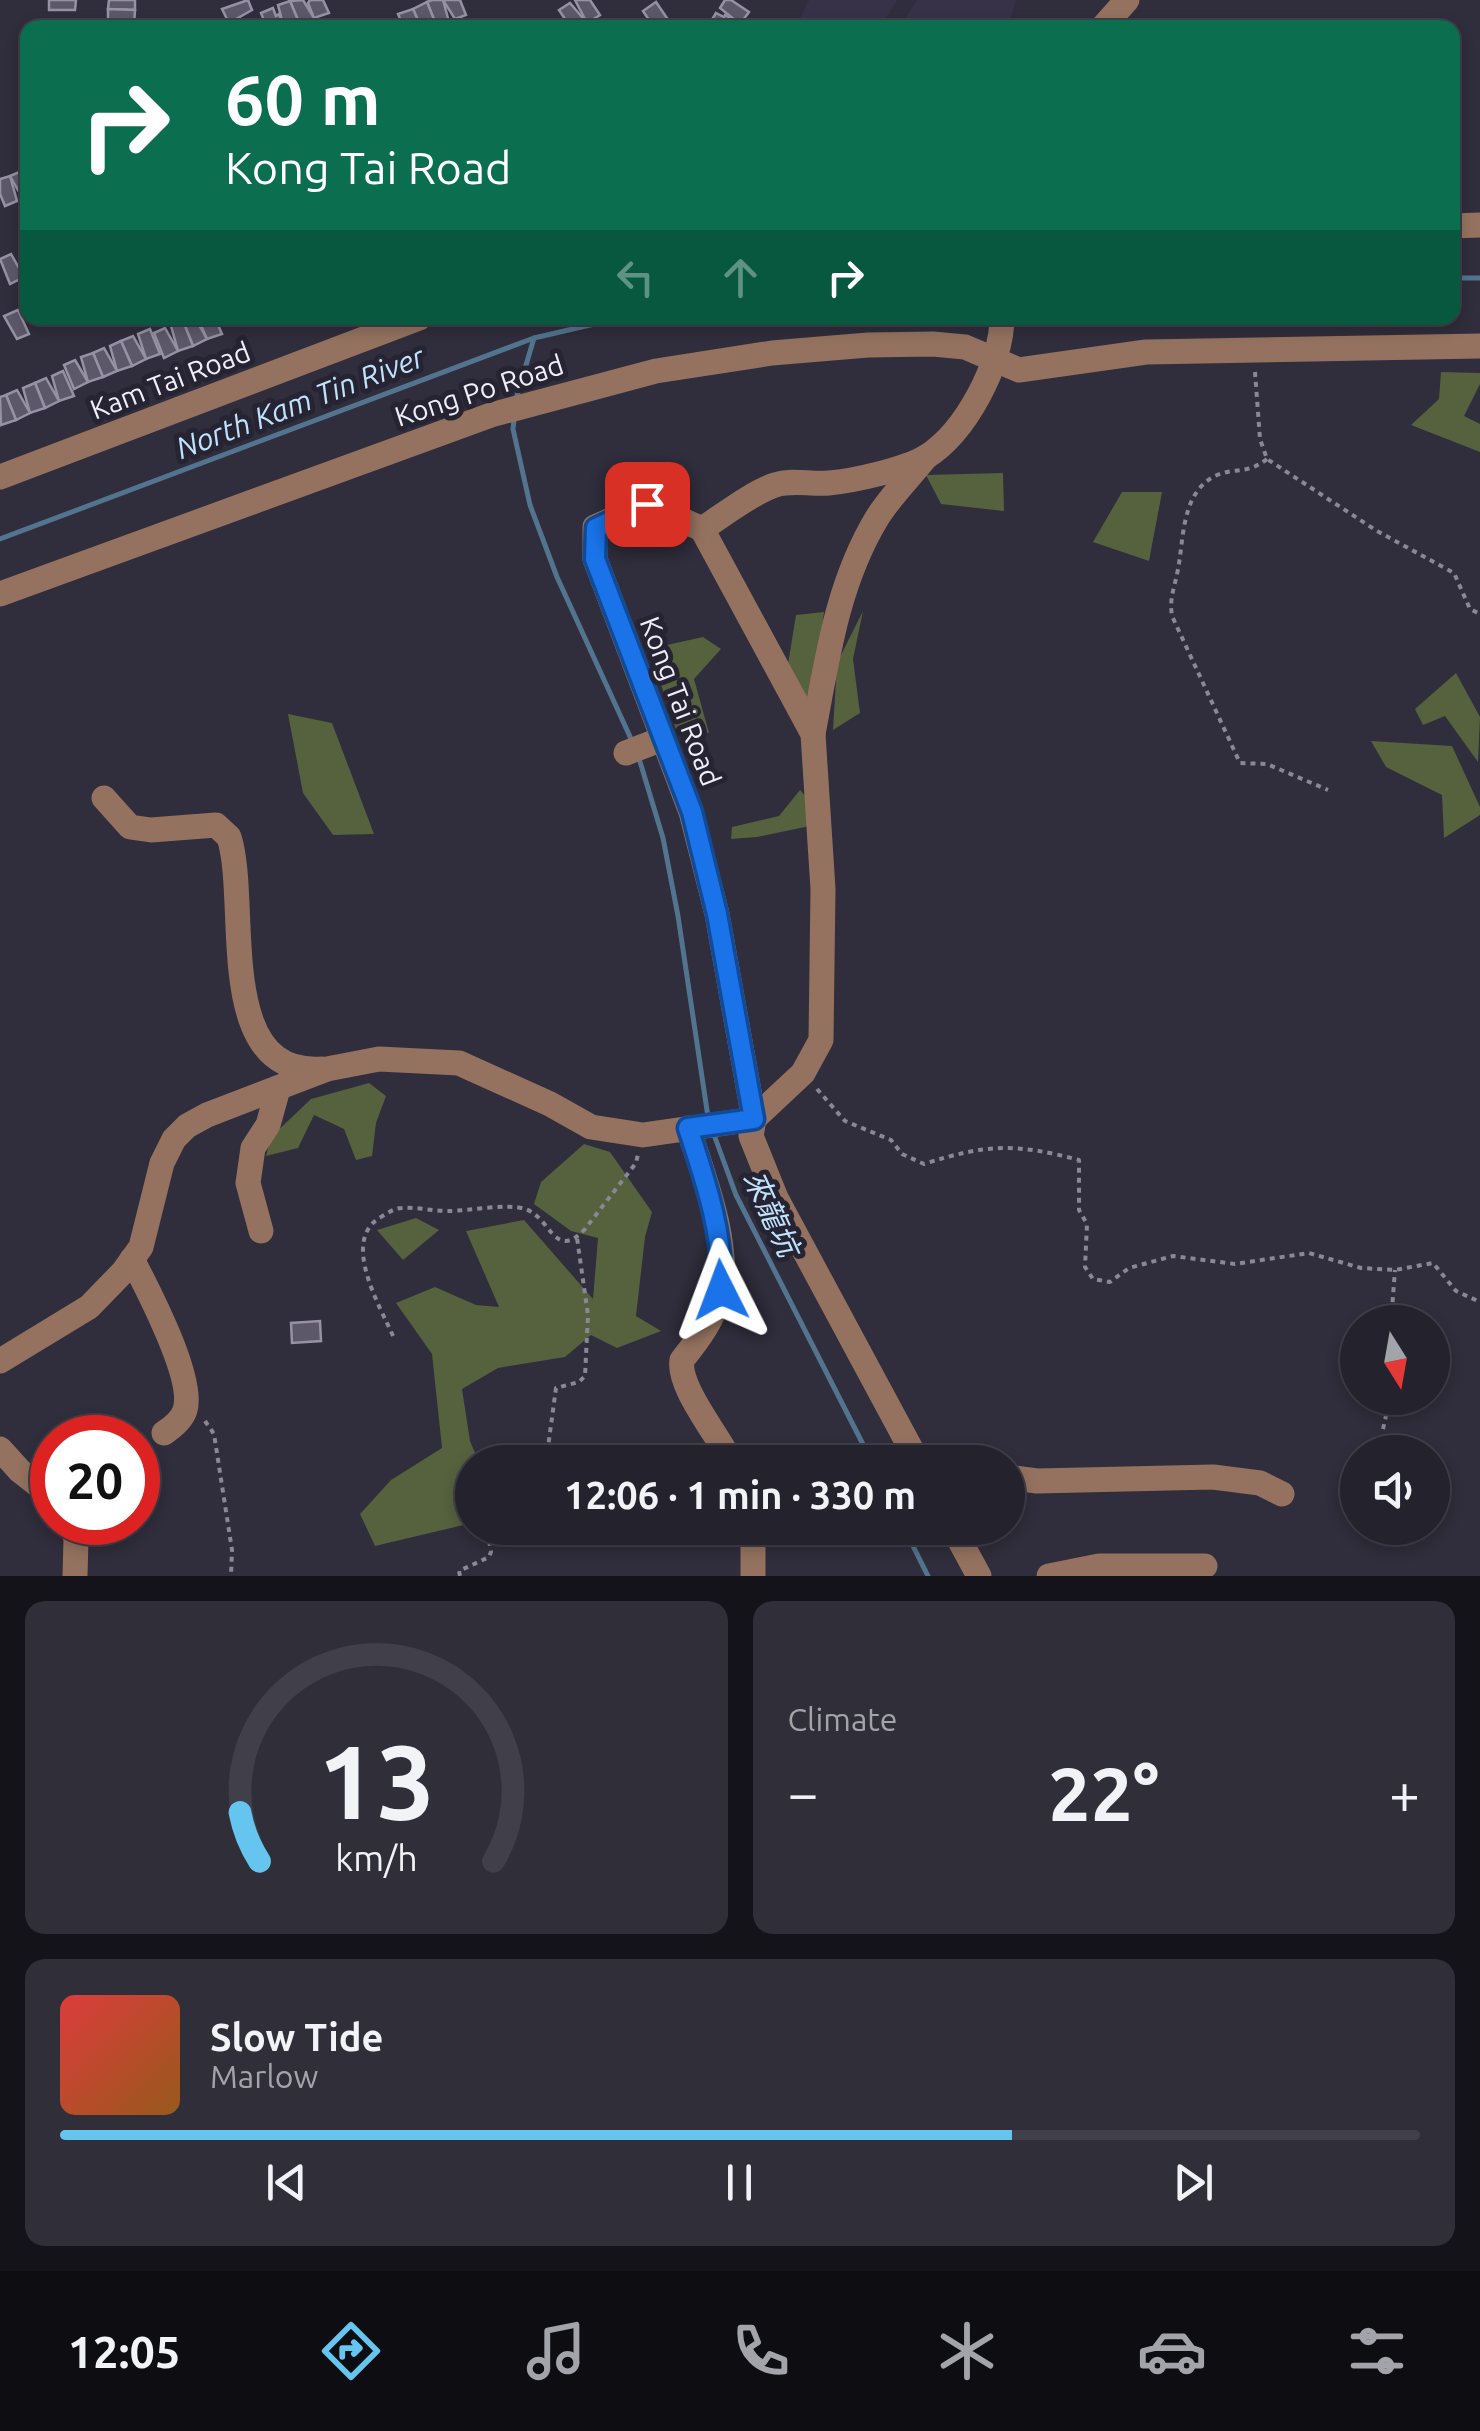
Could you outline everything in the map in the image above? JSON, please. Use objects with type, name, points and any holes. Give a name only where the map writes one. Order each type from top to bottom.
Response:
[{"type":"street","points":[[1109,20],[1127,0]]},
{"type":"street","name":"Kam Tai Road","points":[[0,478],[401,325]]},
{"type":"street","points":[[104,798],[130,827],[151,830],[216,825],[229,837],[248,1012],[263,1047],[284,1064],[312,1070],[378,1059],[459,1063],[590,1126],[642,1134],[745,1120],[802,1073],[821,1040],[823,889],[813,734],[840,600],[878,516],[926,457],[953,432],[995,362],[1002,325]]},
{"type":"street","name":"Kong Po Road","points":[[0,594],[491,415],[656,372],[800,349],[949,345],[979,352],[1019,370],[1119,354],[1480,346]]},
{"type":"street","points":[[813,734],[702,529],[773,485],[800,481],[828,484],[926,457]]},
{"type":"street","name":"Kong Tai Road","points":[[702,529],[647,504],[586,520],[595,559],[692,812],[715,904],[745,1120],[776,1198],[909,1445]]},
{"type":"street","points":[[626,753],[662,738]]},
{"type":"street","points":[[0,1360],[89,1308],[132,1259],[141,1246],[162,1163],[174,1139],[187,1126],[206,1115],[327,1069]]},
{"type":"street","points":[[261,1230],[248,1183],[253,1148],[268,1125],[278,1089]]},
{"type":"street","points":[[694,1128],[722,1268],[715,1309],[682,1360],[680,1370],[688,1392],[722,1445]]},
{"type":"street","points":[[132,1259],[156,1306],[187,1396],[185,1412],[164,1433]]},
{"type":"street","points":[[0,1449],[30,1479]]},
{"type":"street","points":[[1025,1480],[1213,1477],[1260,1483],[1282,1494]]},
{"type":"street","points":[[75,1576],[76,1545]]},
{"type":"street","points":[[753,1545],[753,1576]]},
{"type":"street","points":[[962,1545],[979,1576]]},
{"type":"street","points":[[1049,1576],[1099,1566],[1206,1566]]},
{"type":"path","points":[[1254,351],[1260,439],[1267,458],[1377,531],[1454,573],[1470,609],[1480,614]]},
{"type":"path","points":[[1267,458],[1250,470],[1216,476],[1195,497],[1181,530],[1179,567],[1170,599],[1172,616],[1240,763],[1266,764],[1328,790]]},
{"type":"path","points":[[802,1073],[845,1121],[891,1140],[902,1154],[924,1164],[972,1149],[1033,1148],[1079,1160],[1078,1210],[1087,1224],[1085,1267],[1093,1279],[1110,1282],[1129,1268],[1173,1256],[1236,1264],[1309,1253],[1361,1268],[1395,1270],[1433,1263],[1456,1291],[1480,1302]]},
{"type":"path","points":[[393,1336],[366,1273],[365,1235],[372,1222],[396,1208],[471,1211],[515,1207],[529,1210],[566,1242],[576,1238],[636,1164],[642,1134]]},
{"type":"path","points":[[548,1445],[556,1388],[586,1376],[588,1315],[576,1238]]},
{"type":"path","points":[[1392,1305],[1395,1270]]},
{"type":"path","points":[[187,1396],[214,1434],[232,1550],[231,1576]]},
{"type":"path","points":[[1383,1429],[1386,1415]]},
{"type":"path","points":[[460,1576],[459,1571],[489,1557],[490,1545]]},
{"type":"shaded area","points":[[809,0],[897,0],[885,20],[799,20]]},
{"type":"shaded area","points":[[917,0],[1016,0],[1010,20],[904,20]]},
{"type":"green space","points":[[1441,372],[1480,373],[1480,384],[1464,416],[1480,424],[1480,452],[1411,425],[1439,399]]},
{"type":"green space","points":[[1003,473],[1004,511],[941,504],[926,475]]},
{"type":"green space","points":[[1122,492],[1162,492],[1149,561],[1093,542]]},
{"type":"green space","points":[[863,611],[853,659],[860,713],[833,730],[837,663]]},
{"type":"green space","points":[[824,612],[811,710],[782,701],[796,615]]},
{"type":"green space","points":[[703,637],[721,649],[694,679],[709,733],[676,729],[649,649]]},
{"type":"green space","points":[[1456,673],[1480,717],[1478,762],[1445,716],[1423,725],[1415,709]]},
{"type":"green space","points":[[288,714],[332,723],[374,834],[333,835],[303,793]]},
{"type":"green space","points":[[1371,741],[1452,746],[1480,807],[1480,815],[1444,838],[1442,795],[1386,767]]},
{"type":"green space","points":[[800,790],[829,822],[731,839],[732,827],[779,816]]},
{"type":"green space","points":[[369,1083],[386,1096],[376,1123],[372,1156],[356,1160],[344,1129],[314,1115],[298,1148],[266,1156],[271,1137],[311,1099]]},
{"type":"green space","points":[[584,1144],[610,1152],[652,1212],[645,1237],[636,1316],[661,1331],[617,1348],[591,1335],[565,1357],[498,1368],[462,1389],[472,1445],[455,1445],[455,1527],[375,1546],[360,1514],[391,1480],[442,1448],[432,1354],[396,1303],[435,1287],[476,1305],[499,1307],[466,1231],[524,1220],[593,1299],[598,1238],[571,1231],[534,1204],[541,1182]]},
{"type":"green space","points":[[416,1218],[439,1230],[403,1260],[377,1230]]},
{"type":"building","points":[[49,0],[76,0],[75,10],[49,10]]},
{"type":"building","points":[[109,0],[135,0],[135,10],[108,9]]},
{"type":"building","points":[[248,0],[252,10],[228,20],[222,9]]},
{"type":"building","points":[[303,0],[314,18],[298,20],[290,1]]},
{"type":"building","points":[[310,0],[323,0],[329,13],[314,18]]},
{"type":"building","points":[[443,0],[448,20],[434,20],[427,2]]},
{"type":"building","points":[[443,0],[460,0],[466,15],[455,19]]},
{"type":"building","points":[[575,0],[590,0],[600,15],[585,20]]},
{"type":"building","points":[[725,0],[731,0],[749,12],[743,20],[735,20],[720,8]]},
{"type":"building","points":[[290,1],[298,20],[282,20],[278,5]]},
{"type":"building","points":[[427,2],[434,20],[418,20],[413,9]]},
{"type":"building","points":[[656,2],[668,20],[649,20],[643,11]]},
{"type":"building","points":[[570,3],[584,20],[566,20],[559,10]]},
{"type":"building","points":[[273,8],[281,20],[264,20],[261,13]]},
{"type":"building","points":[[108,9],[135,10],[134,20],[108,20]]},
{"type":"building","points":[[413,9],[418,20],[401,20],[398,14]]},
{"type":"building","points":[[716,13],[733,20],[712,20]]},
{"type":"building","points":[[20,172],[20,194],[10,176]]},
{"type":"building","points":[[10,176],[17,201],[5,206],[0,179]]},
{"type":"building","points":[[11,254],[20,270],[20,279],[10,284],[0,259]]},
{"type":"building","points":[[18,310],[20,325],[25,325],[29,334],[17,339],[4,316]]},
{"type":"building","points":[[185,325],[199,325],[207,339],[193,346]]},
{"type":"building","points":[[185,325],[193,346],[178,351],[171,326]]},
{"type":"building","points":[[201,325],[218,325],[222,334],[207,339]]},
{"type":"building","points":[[165,328],[178,351],[164,358],[154,333]]},
{"type":"building","points":[[150,329],[160,354],[146,359],[138,334]]},
{"type":"building","points":[[133,336],[146,359],[132,366],[121,341]]},
{"type":"building","points":[[121,341],[132,366],[117,371],[110,346]]},
{"type":"building","points":[[104,348],[117,371],[103,377],[93,353]]},
{"type":"building","points":[[93,353],[103,377],[88,382],[81,357]]},
{"type":"building","points":[[75,360],[88,382],[74,389],[64,365]]},
{"type":"building","points":[[63,371],[74,396],[59,401],[52,376]]},
{"type":"building","points":[[46,378],[59,401],[45,408],[35,383]]},
{"type":"building","points":[[35,383],[45,408],[30,413],[23,388]]},
{"type":"building","points":[[17,390],[30,413],[16,420],[6,395]]},
{"type":"building","points":[[6,395],[16,420],[1,425],[0,397]]},
{"type":"building","points":[[320,1321],[321,1341],[292,1343],[291,1323]]},
{"type":"waterway","name":"North Kam Tin River","points":[[1460,278],[1480,278]]},
{"type":"waterway","name":"North Kam Tin River","points":[[0,539],[534,338],[590,325]]},
{"type":"waterway","name":"來龍坑","points":[[516,399],[534,338]]},
{"type":"waterway","name":"來龍坑","points":[[514,420],[530,505],[557,577],[632,741]]},
{"type":"waterway","name":"來龍坑","points":[[638,755],[663,838],[708,1117]]},
{"type":"waterway","name":"來龍坑","points":[[713,1132],[736,1195],[863,1445]]},
{"type":"waterway","name":"來龍坑","points":[[912,1545],[928,1576]]},
{"type":"route","points":[[647,504],[596,528],[595,559],[692,812],[717,914],[754,1119],[688,1128],[718,1237],[721,1290]]}]
